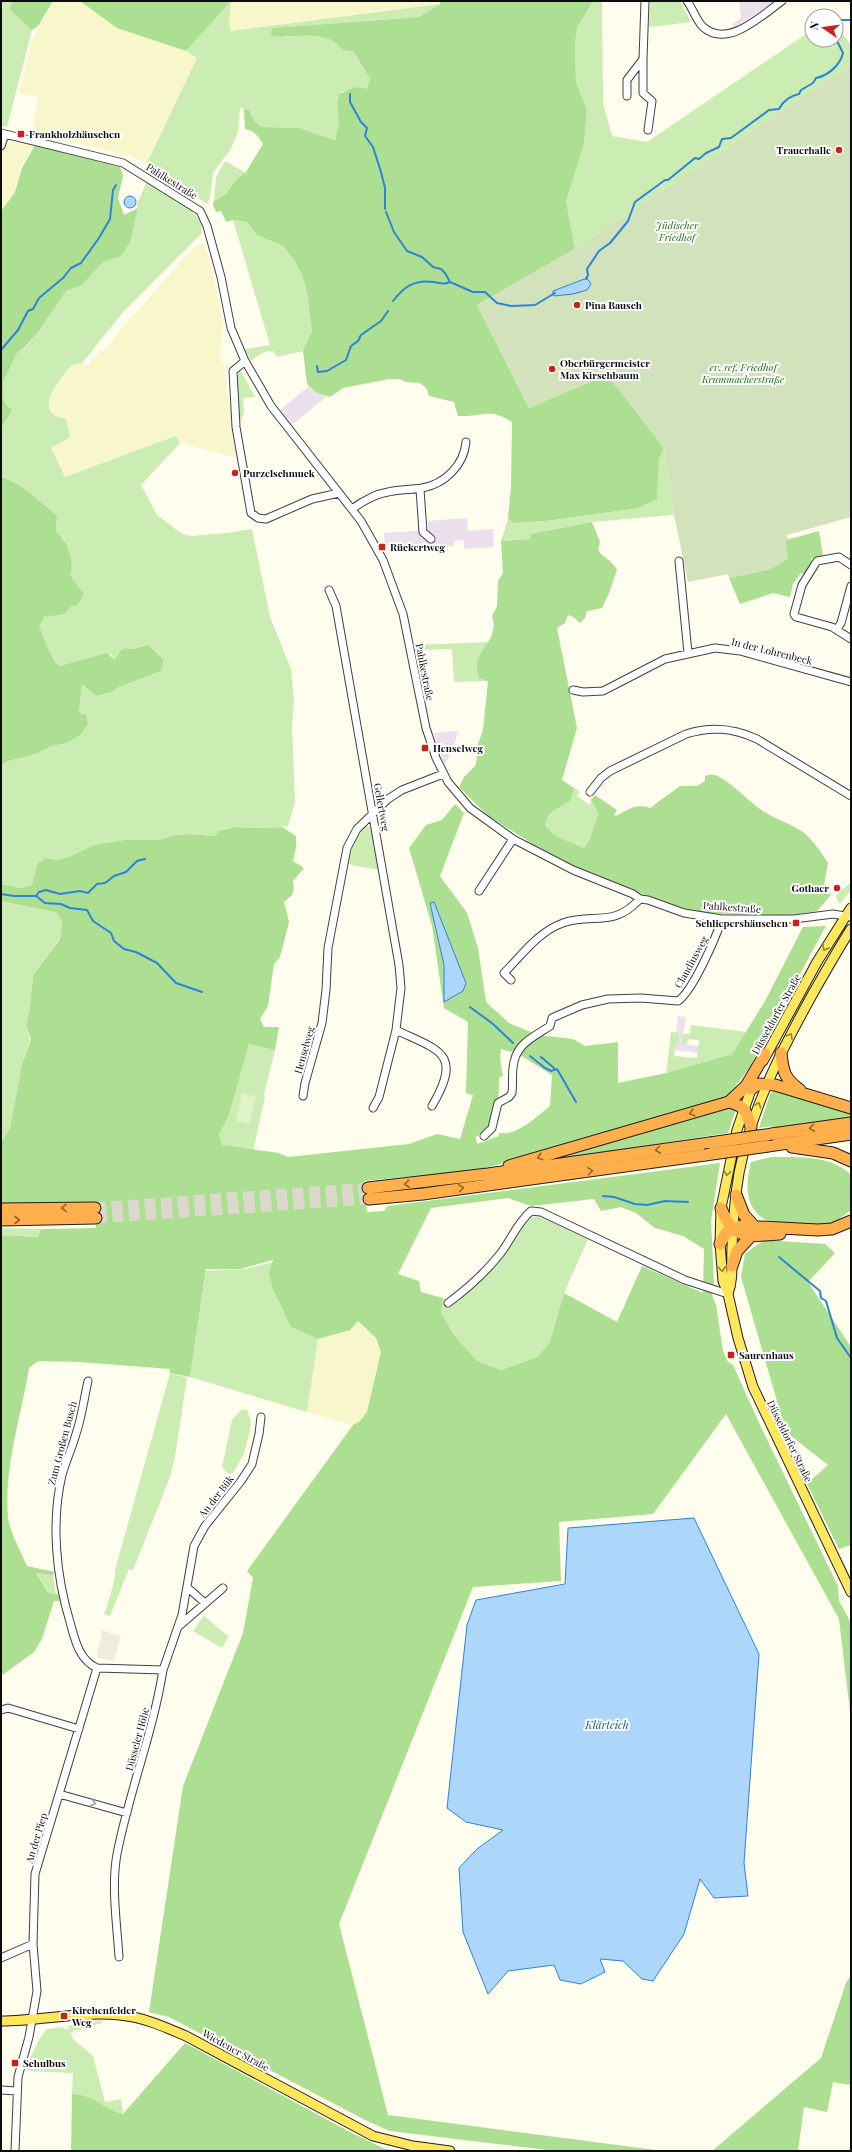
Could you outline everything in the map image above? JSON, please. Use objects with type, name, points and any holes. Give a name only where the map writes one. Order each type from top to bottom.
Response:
[{"type":"highway","points":[[780,1053],[783,1073],[787,1079],[807,1095]]},
{"type":"highway","points":[[488,1174],[526,1161],[729,1102],[746,1086],[765,1054]]},
{"type":"highway","points":[[750,1089],[759,1084],[766,1083],[851,1108]]},
{"type":"highway","points":[[729,1102],[743,1108],[747,1112],[751,1127]]},
{"type":"highway","points":[[851,1122],[488,1174],[368,1194],[438,1192],[851,1134]]},
{"type":"highway","points":[[772,1145],[833,1153],[851,1161]]},
{"type":"highway","points":[[736,1195],[752,1231]]},
{"type":"highway","points":[[721,1208],[726,1223],[740,1234],[752,1231],[832,1229],[851,1221]]},
{"type":"highway","points":[[1,1209],[95,1213],[1,1220]]},
{"type":"highway","points":[[720,1244],[726,1232],[733,1228]]},
{"type":"highway","points":[[752,1231],[819,1237],[837,1236],[851,1230]]},
{"type":"highway","points":[[732,1266],[737,1251],[752,1231]]},
{"type":"main road","name":"Düsseldorfer Straße","points":[[849,913],[765,1054],[750,1089],[743,1108],[731,1152],[721,1208],[720,1244],[723,1281],[728,1294],[738,1338],[753,1387],[851,1592]]},
{"type":"main road","name":"Düsseldorfer Straße","points":[[728,1294],[732,1281],[733,1228],[736,1195],[751,1127],[766,1083],[780,1053],[851,929]]},
{"type":"main road","name":"Wiedener Straße","points":[[1,2021],[33,2020],[89,2014],[110,2014],[156,2023],[186,2036],[373,2136],[413,2146],[450,2151]]},
{"type":"street","points":[[644,1],[643,93],[652,101],[648,130]]},
{"type":"street","points":[[687,1],[704,28],[716,34],[724,35],[741,29],[782,1]]},
{"type":"street","points":[[627,96],[627,80],[643,58]]},
{"type":"street","name":"Pahlkestraße","points":[[1,146],[3,134],[123,163],[198,209],[202,214],[207,226],[221,277],[231,328],[245,361],[281,421],[352,509],[376,546],[394,585],[403,614],[426,728],[443,774],[460,798],[470,808],[512,839],[558,863],[633,894],[640,899],[648,900],[684,913],[722,919],[794,919],[849,913]]},
{"type":"street","points":[[245,361],[232,372],[236,427],[251,513],[258,518],[266,518],[312,500],[339,493]]},
{"type":"street","points":[[352,509],[369,498],[387,492],[420,489],[437,484],[453,472],[463,456],[466,442]]},
{"type":"street","points":[[420,489],[423,532],[431,539]]},
{"type":"street","points":[[850,562],[839,557],[817,560],[802,585],[794,614],[796,617],[837,630],[851,639]]},
{"type":"street","points":[[679,561],[688,653]]},
{"type":"street","points":[[837,630],[842,623],[851,586]]},
{"type":"street","name":"Gellertweg","points":[[329,590],[336,606],[373,812],[399,965],[401,988],[396,1030],[379,1097],[373,1108]]},
{"type":"street","name":"In der Lohrenbeck","points":[[573,690],[583,692],[603,691],[650,666],[688,653],[715,648],[740,651],[851,682]]},
{"type":"street","points":[[590,792],[597,782],[610,771],[686,734],[698,730],[720,728],[743,732],[757,738],[851,796]]},
{"type":"street","name":"Henselweg","points":[[304,1096],[305,1083],[323,1016],[328,948],[345,854],[357,829],[373,812],[402,790],[443,774]]},
{"type":"street","points":[[479,891],[512,839]]},
{"type":"street","points":[[511,980],[504,973],[553,928],[576,920],[602,920],[613,917],[627,911],[640,899]]},
{"type":"street","name":"Claudiusweg","points":[[484,1136],[492,1128],[499,1102],[511,1094],[515,1056],[524,1042],[550,1026],[552,1018],[582,1005],[623,998],[674,1002],[680,999],[709,953],[722,919]]},
{"type":"street","points":[[396,1030],[438,1051],[446,1058],[446,1068],[441,1091],[432,1106]]},
{"type":"street","points":[[448,1303],[466,1290],[500,1254],[524,1217],[531,1211],[541,1212],[684,1280],[728,1294]]},
{"type":"street","name":"Zum Großen Busch","points":[[88,1381],[81,1418],[62,1475],[56,1511],[56,1529],[65,1607],[81,1653],[88,1662],[97,1668]]},
{"type":"street","name":"An der Bük","points":[[163,1670],[179,1626],[188,1588],[194,1546],[205,1526],[241,1481],[252,1464],[261,1417]]},
{"type":"street","points":[[188,1588],[205,1603]]},
{"type":"street","name":"An der Bük","points":[[179,1626],[223,1588]]},
{"type":"street","points":[[97,1668],[163,1670]]},
{"type":"street","name":"An der Piep","points":[[33,2020],[37,1991],[33,1944],[35,1874],[97,1668]]},
{"type":"street","name":"Düsseler Höhe","points":[[119,1957],[116,1870],[127,1813],[156,1708],[163,1670]]},
{"type":"street","points":[[1,1710],[8,1708],[79,1729]]},
{"type":"street","points":[[59,1794],[127,1813]]},
{"type":"street","points":[[1,1958],[33,1944]]},
{"type":"street","points":[[15,2151],[20,2065],[33,2020]]},
{"type":"street","points":[[1,2090],[18,2091]]},
{"type":"shaded area","points":[[739,1],[775,1],[735,28],[732,24],[741,18]]},
{"type":"shaded area","points":[[309,386],[317,393],[327,396],[291,426],[280,410]]},
{"type":"shaded area","points":[[467,518],[468,531],[493,529],[494,547],[464,549],[464,540],[454,541],[454,546],[390,551],[390,545],[382,546],[381,544],[385,544],[384,533],[428,530],[428,521]]},
{"type":"shaded area","points":[[458,731],[454,746],[445,765],[433,733]]},
{"type":"shaded area","points":[[678,1016],[686,1017],[682,1044],[699,1046],[698,1053],[673,1050],[675,1043],[679,1043],[680,1033],[676,1033]]},
{"type":"shaded area","points":[[101,1630],[121,1636],[114,1661],[98,1658],[97,1649],[99,1647],[99,1642],[101,1641]]},
{"type":"green space","points":[[1,1],[13,1],[9,9],[32,30],[7,127],[1,126]]},
{"type":"green space","points":[[13,1],[53,1],[38,26],[32,30],[9,9]]},
{"type":"green space","points":[[53,1],[80,1],[94,10],[186,51],[197,58],[147,163],[127,155],[52,137],[33,130],[38,97],[19,93],[32,40]]},
{"type":"green space","points":[[80,1],[231,1],[186,51],[117,28]]},
{"type":"green space","points":[[231,1],[440,1],[440,4],[231,31],[229,23]]},
{"type":"green space","points":[[231,1],[229,23],[231,31],[440,4],[419,17],[272,28],[285,37],[309,35],[324,37],[337,44],[343,50],[354,52],[370,79],[367,89],[341,92],[338,95],[337,103],[339,126],[335,140],[299,128],[261,127],[255,122],[249,110],[240,108],[238,132],[230,150],[213,173],[210,198],[207,204],[147,163],[197,58],[186,51]]},
{"type":"green space","points":[[440,1],[593,1],[577,28],[575,43],[576,82],[587,110],[584,144],[566,201],[575,249],[477,305],[529,408],[607,374],[664,448],[659,459],[657,499],[639,508],[546,521],[513,523],[508,519],[511,487],[512,422],[504,417],[492,414],[458,416],[454,402],[429,396],[427,389],[420,383],[406,382],[400,379],[389,379],[343,388],[330,397],[317,393],[307,384],[303,351],[312,331],[307,292],[302,275],[295,261],[283,246],[257,235],[247,222],[233,220],[226,222],[221,211],[216,212],[213,205],[214,201],[226,194],[235,181],[246,172],[263,144],[256,134],[245,129],[244,109],[249,110],[255,122],[261,127],[299,128],[335,140],[339,123],[337,101],[339,94],[356,87],[367,89],[370,79],[354,52],[343,50],[336,43],[319,36],[271,36],[272,28],[419,17],[440,4]]},
{"type":"green space","points":[[593,1],[602,1],[603,103],[612,136],[647,142],[804,35],[804,48],[844,48],[844,35],[851,45],[851,64],[575,249],[566,201],[584,144],[587,110],[576,82],[575,43],[577,28]]},
{"type":"green space","points":[[650,1],[680,1],[691,22],[649,27]]},
{"type":"green space","name":"ev. ref. Friedhof Krummacherstraße","points":[[851,64],[851,517],[787,535],[788,540],[786,541],[788,559],[771,569],[729,578],[728,574],[688,582],[674,515],[664,448],[607,375],[529,408],[477,305],[575,249]]},
{"type":"green space","points":[[6,137],[35,143],[21,167],[15,191],[2,210],[1,219],[1,154]]},
{"type":"green space","points":[[35,145],[120,167],[123,176],[118,198],[124,215],[138,208],[130,242],[121,256],[102,263],[82,285],[66,291],[39,331],[25,347],[17,353],[3,382],[3,398],[6,405],[13,410],[1,427],[2,210],[15,192],[22,168]]},
{"type":"green space","points":[[225,161],[246,173],[235,181],[226,194],[214,201],[216,177]]},
{"type":"green space","points":[[147,181],[183,203],[198,218],[201,226],[201,234],[124,311],[82,363],[72,365],[54,389],[49,403],[50,410],[55,416],[66,419],[70,437],[51,448],[65,477],[176,436],[180,443],[141,485],[157,515],[182,534],[190,536],[252,529],[270,617],[291,669],[294,700],[292,726],[295,803],[288,826],[263,828],[235,827],[224,829],[214,836],[188,834],[171,836],[161,840],[124,840],[94,845],[69,857],[57,860],[45,858],[37,864],[32,885],[21,888],[1,884],[1,765],[8,761],[36,754],[52,746],[67,743],[80,735],[88,721],[79,714],[82,684],[96,696],[112,692],[119,687],[161,671],[163,657],[148,645],[132,649],[125,648],[120,651],[115,660],[111,654],[60,666],[52,657],[38,626],[43,617],[63,613],[72,605],[79,603],[84,594],[70,575],[64,539],[56,531],[57,516],[24,488],[1,477],[1,427],[13,410],[6,405],[2,398],[3,382],[17,353],[25,348],[39,331],[66,291],[82,285],[102,263],[121,256],[138,208],[137,204]]},
{"type":"green space","points":[[233,220],[247,222],[257,235],[283,246],[295,261],[302,275],[307,292],[312,331],[303,351],[277,357],[273,351],[267,352],[259,355],[251,361],[245,349],[270,345]]},
{"type":"green space","points":[[203,243],[209,258],[223,322],[220,354],[225,368],[236,458],[180,443],[175,437],[65,477],[51,448],[70,436],[66,420],[54,415],[50,409],[51,393],[55,385],[72,365],[82,363],[88,366],[101,349],[103,352],[194,247]]},
{"type":"green space","points":[[240,369],[255,397],[243,398],[244,412],[241,421],[238,421],[234,377]]},
{"type":"green space","points":[[664,448],[674,515],[592,522],[532,534],[530,539],[501,541],[508,519],[513,523],[546,521],[639,508],[657,499],[659,459]]},
{"type":"green space","points":[[1,477],[23,488],[57,516],[56,531],[64,540],[71,558],[70,575],[84,594],[79,604],[72,606],[64,614],[44,617],[39,626],[48,649],[56,663],[60,666],[107,653],[115,660],[120,651],[125,648],[132,649],[148,645],[164,659],[161,671],[119,687],[112,692],[96,696],[82,684],[79,713],[86,715],[88,724],[80,735],[67,743],[52,746],[36,754],[8,761],[1,765]]},
{"type":"green space","points":[[592,522],[600,542],[598,550],[617,570],[602,608],[587,611],[585,618],[580,623],[568,615],[565,623],[557,628],[577,728],[562,780],[574,788],[571,800],[548,817],[545,826],[556,836],[584,848],[589,840],[599,814],[591,800],[595,795],[617,810],[614,815],[616,816],[636,807],[641,806],[650,808],[680,786],[697,786],[705,781],[705,776],[714,775],[725,780],[765,812],[803,832],[817,846],[828,863],[824,885],[831,895],[817,911],[784,916],[701,913],[677,908],[572,866],[552,856],[488,816],[459,787],[464,777],[476,765],[478,744],[483,730],[488,681],[479,678],[477,668],[478,660],[489,640],[494,626],[492,616],[497,606],[498,581],[503,573],[501,541],[530,539],[531,534]]},
{"type":"green space","points":[[819,531],[823,556],[811,558],[811,566],[805,575],[801,573],[793,584],[790,597],[773,593],[740,604],[729,578],[771,569],[786,540]]},
{"type":"green space","points":[[489,642],[479,656],[488,681],[454,682],[452,649],[417,650],[416,645]]},
{"type":"green space","points":[[574,788],[580,792],[577,796],[590,805],[591,800],[599,814],[589,840],[584,848],[556,836],[545,826],[549,817],[555,811],[571,800]]},
{"type":"green space","points":[[455,804],[464,813],[440,876],[467,913],[478,948],[486,1002],[509,1023],[533,1033],[512,1052],[501,1049],[500,1059],[503,1076],[499,1077],[498,1103],[493,1118],[483,1131],[476,1137],[477,1144],[499,1136],[499,1133],[513,1132],[520,1129],[550,1106],[552,1075],[520,1055],[519,1051],[538,1035],[573,1039],[585,1046],[618,1042],[618,1083],[666,1073],[732,1054],[764,1003],[803,927],[826,926],[749,1068],[731,1092],[732,1096],[595,1139],[477,1170],[364,1181],[367,1212],[384,1211],[388,1206],[720,1163],[711,1221],[714,1282],[712,1295],[716,1305],[723,1351],[728,1362],[733,1365],[760,1425],[838,1586],[839,1601],[851,1623],[851,1720],[839,1619],[726,1414],[653,1514],[559,1522],[561,1581],[473,1587],[339,1924],[388,2115],[663,2151],[556,2151],[390,2131],[367,2121],[169,2017],[149,2012],[183,1786],[243,1633],[253,1578],[247,1571],[353,1425],[360,1421],[367,1412],[381,1352],[376,1338],[358,1321],[350,1330],[318,1339],[291,1327],[272,1287],[269,1272],[273,1260],[240,1269],[206,1269],[190,1377],[170,1373],[170,1369],[79,1362],[38,1361],[29,1368],[8,1480],[8,1517],[13,1535],[27,1566],[55,1572],[53,1575],[36,1573],[48,1593],[58,1594],[60,1601],[54,1601],[42,1639],[34,1652],[1,1676],[1,1235],[38,1237],[41,1229],[96,1228],[96,1204],[1,1203],[1,1143],[10,1128],[22,1064],[31,1039],[26,1026],[30,1006],[33,975],[60,939],[62,921],[56,912],[1,901],[1,884],[21,888],[32,885],[37,864],[45,858],[57,860],[69,857],[94,845],[124,840],[160,840],[171,836],[188,834],[214,836],[219,831],[233,827],[282,827],[296,836],[296,847],[293,861],[304,868],[293,881],[294,888],[291,896],[284,902],[289,922],[280,957],[274,964],[268,1006],[260,1019],[264,1027],[279,1027],[275,1050],[249,1044],[229,1115],[219,1135],[222,1145],[279,1153],[288,1157],[409,1144],[437,1134],[460,1139],[473,1095],[466,1093],[468,1022],[444,1008],[432,926],[409,848],[426,825],[442,820]],"holes":[[[508,1198],[531,1206],[594,1199],[601,1211],[621,1207],[636,1213],[655,1228],[683,1236],[704,1249],[703,1293],[642,1266],[617,1322],[564,1293],[549,1344],[537,1357],[501,1370],[477,1361],[453,1334],[441,1312],[443,1298],[421,1292],[419,1281],[398,1274],[431,1208]]]},
{"type":"green space","points":[[365,826],[371,827],[379,870],[347,864],[355,841]]},
{"type":"green space","points":[[851,882],[851,890],[840,904],[836,898],[837,894]]},
{"type":"green space","points":[[1,901],[56,911],[62,921],[60,938],[33,975],[30,1006],[26,1026],[30,1039],[22,1064],[10,1128],[1,1143]]},
{"type":"green space","points":[[691,1025],[746,1032],[732,1054],[666,1073],[671,1032],[680,1033],[679,1043],[675,1043],[674,1056],[697,1058],[699,1040],[688,1039],[687,1044],[682,1044],[683,1034],[690,1034]]},
{"type":"green space","points":[[249,1044],[275,1050],[264,1094],[265,1097],[253,1151],[222,1145],[219,1135],[229,1115]]},
{"type":"green space","points":[[775,1090],[851,1111],[851,1117],[772,1128],[772,1126],[759,1128],[770,1094]]},
{"type":"green space","points":[[242,1093],[256,1096],[249,1124],[236,1121]]},
{"type":"green space","points":[[734,1106],[735,1112],[728,1133],[553,1160],[553,1156]]},
{"type":"green space","points":[[771,1157],[814,1158],[843,1168],[851,1175],[851,1210],[831,1225],[786,1223],[766,1220],[753,1209],[747,1186],[751,1162]]},
{"type":"green space","points":[[539,1216],[588,1239],[564,1293],[549,1344],[537,1357],[501,1370],[477,1361],[453,1334],[441,1312],[443,1298],[458,1302],[501,1258],[530,1218]]},
{"type":"green space","points":[[1,1228],[41,1229],[39,1237],[1,1235]]},
{"type":"green space","points":[[764,1240],[825,1244],[835,1253],[808,1282],[851,1347],[851,1545],[839,1549],[807,1484],[828,1465],[786,1432],[741,1277],[745,1254]]},
{"type":"green space","points":[[273,1262],[291,1327],[318,1339],[307,1412],[190,1377],[206,1271],[246,1269]]},
{"type":"green space","points":[[358,1321],[376,1338],[381,1352],[367,1412],[360,1421],[353,1425],[307,1412],[318,1339],[350,1330]]},
{"type":"green space","points":[[170,1373],[187,1378],[175,1457],[170,1477],[133,1570],[129,1569],[110,1616],[104,1614],[108,1604],[115,1570]]},
{"type":"green space","points":[[241,1410],[247,1410],[251,1422],[250,1431],[244,1454],[232,1474],[227,1473],[222,1467],[232,1420]]},
{"type":"green space","points":[[36,1572],[53,1575],[56,1594],[48,1593]]},
{"type":"green space","points":[[204,1616],[229,1636],[222,1648],[193,1631]]},
{"type":"green space","points":[[851,1975],[851,2085],[833,2082],[827,2112],[804,2107],[798,2151],[712,2151],[821,2058],[846,1983]]},
{"type":"green space","points":[[102,2020],[102,2023],[71,2032],[72,2038],[93,2056],[105,2102],[121,2099],[123,2114],[92,2099],[72,2094],[73,2073],[29,2071],[26,2068],[39,2039],[47,2029],[63,2027],[64,2029],[69,2029],[68,2026]]},
{"type":"green space","points":[[185,2043],[350,2132],[385,2149],[403,2151],[71,2151],[72,2094],[86,2096],[116,2112],[123,2114]]},
{"type":"water","points":[[128,196],[132,196],[136,202],[132,208],[128,208],[124,204],[124,200]]},
{"type":"water","points":[[587,278],[591,284],[587,290],[573,294],[554,296],[553,291]]},
{"type":"water","points":[[434,902],[466,983],[463,991],[444,1002],[444,965],[430,903]]},
{"type":"water","name":"Klärteich","points":[[694,1518],[759,1654],[744,1863],[748,1896],[714,1898],[700,1879],[684,1934],[653,1981],[642,1979],[623,1961],[600,1959],[605,1972],[581,1984],[560,1980],[554,1965],[508,1971],[488,1994],[463,1932],[459,1868],[477,1849],[503,1830],[466,1822],[447,1808],[467,1625],[476,1600],[565,1584],[568,1528]]},
{"type":"waterway","points":[[844,20],[851,20]]},
{"type":"waterway","points":[[586,279],[588,275],[587,269],[599,251],[610,243],[628,221],[635,202],[665,180],[668,180],[695,158],[699,159],[706,153],[719,147],[722,139],[731,138],[769,110],[779,109],[787,99],[799,94],[801,90],[813,83],[816,78],[829,73],[841,58],[843,53],[840,48]]},
{"type":"waterway","points":[[350,94],[350,102],[361,122],[367,128],[365,136],[373,147],[381,172],[385,188],[385,209]]},
{"type":"waterway","points":[[1,350],[18,330],[28,311],[33,309],[39,298],[63,278],[71,268],[81,263],[99,238],[110,219],[113,190],[116,185]]},
{"type":"waterway","points":[[386,212],[394,232],[407,251],[422,257],[433,267],[441,269],[450,282]]},
{"type":"waterway","points":[[393,301],[410,285],[427,281],[444,284],[450,282],[473,292],[485,292],[497,303],[511,306],[535,305],[555,293]]},
{"type":"waterway","points":[[317,366],[318,372],[327,371],[346,360],[351,346],[358,341],[361,335],[381,321],[388,311]]},
{"type":"waterway","points":[[36,896],[39,892],[46,890],[60,894],[80,891],[88,893],[97,884],[105,883],[114,876],[126,872],[137,861],[145,859]]},
{"type":"waterway","points":[[1,894],[14,896],[36,896],[45,903],[61,904],[70,908],[87,910],[93,921],[111,933],[114,941],[124,949],[136,952],[157,963],[176,983],[202,992]]},
{"type":"waterway","points":[[470,1007],[493,1024],[513,1043]]},
{"type":"waterway","points":[[530,1056],[551,1071],[557,1069],[576,1102]]},
{"type":"waterway","points":[[541,1057],[554,1068]]},
{"type":"waterway","points":[[603,1196],[614,1197],[635,1204],[647,1205],[665,1201],[688,1202]]},
{"type":"waterway","points":[[779,1257],[820,1291],[821,1298],[826,1301],[837,1338],[851,1358]]},
{"type":"tunnel","points":[[95,1208],[368,1188]]},
{"type":"tunnel","points":[[96,1218],[369,1199]]},
{"type":"place","name":"Frankholzhäuschen","points":[[21,134]]},
{"type":"place","name":"Trauerhalle","points":[[839,150]]},
{"type":"place","name":"Pina Bausch","points":[[577,305]]},
{"type":"place","name":"Oberbürgermeister Max Kirschbaum","points":[[552,369]]},
{"type":"place","name":"Purzelschmuck","points":[[235,473]]},
{"type":"place","name":"Rückertweg","points":[[382,547]]},
{"type":"place","name":"Henselweg","points":[[425,748]]},
{"type":"place","name":"Gothaer","points":[[837,888]]},
{"type":"place","name":"Schliepershäuschen","points":[[796,923]]},
{"type":"place","name":"Saurenhaus","points":[[731,1355]]},
{"type":"place","name":"Kirchenfelder Weg","points":[[64,2016]]},
{"type":"place","name":"Schulbus","points":[[15,2063]]},
{"type":"park label","name":"Jüdischer Friedhof","points":[[677,230]]}]
